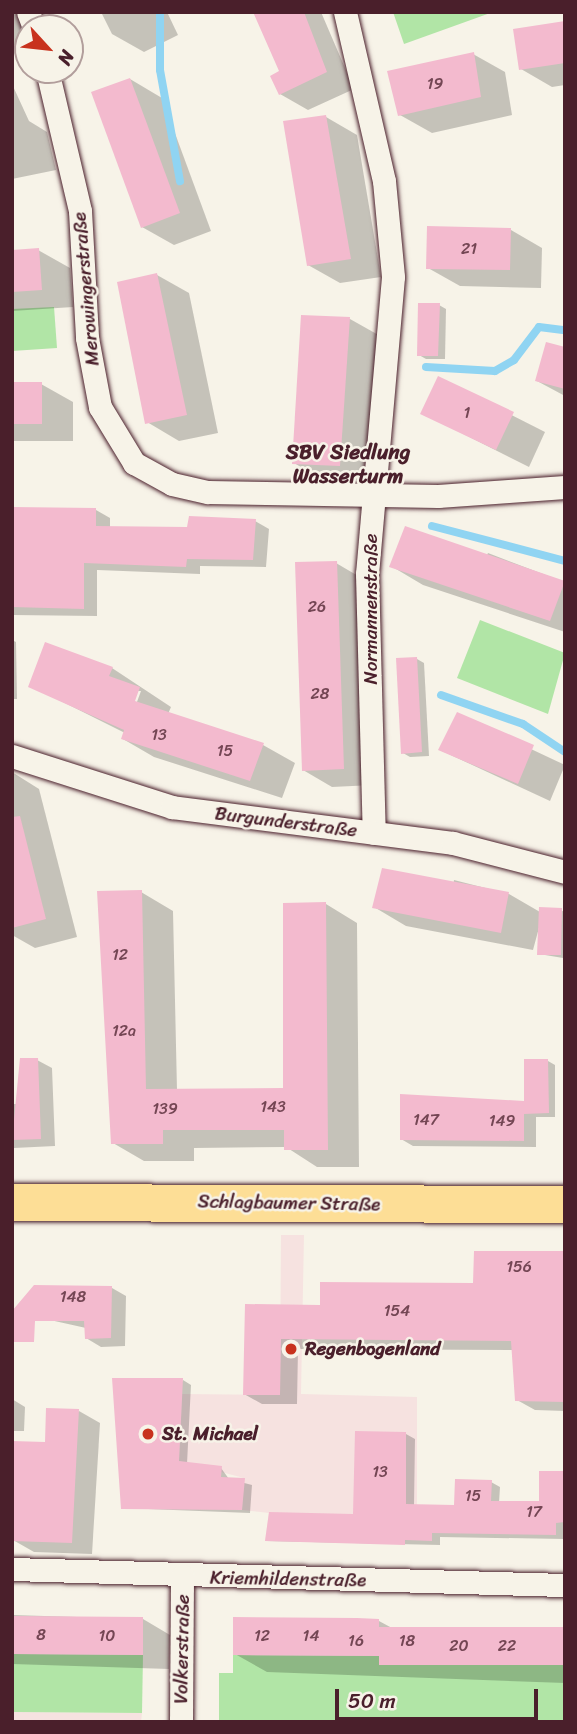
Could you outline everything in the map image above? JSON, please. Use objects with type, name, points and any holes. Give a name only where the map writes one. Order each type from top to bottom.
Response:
[{"type":"main road","name":"Schlagbaumer Straße","points":[[12,1202],[565,1204]]},
{"type":"street","name":"Normannenstraße","points":[[345,12],[384,181],[393,277],[367,574],[374,833]]},
{"type":"street","name":"Merowingerstraße","points":[[50,84],[80,211],[87,338],[100,407],[118,442],[134,463],[172,484],[208,492],[374,496],[565,487]]},
{"type":"street","name":"Burgunderstraße","points":[[12,756],[173,807],[453,843],[565,872]]},
{"type":"street","name":"Kriemhildenstraße","points":[[12,1569],[565,1585]]},
{"type":"street","name":"Volkerstraße","points":[[181,1722],[182,1576]]},
{"type":"shaded area","name":"Regenbogenland","points":[[281,1235],[304,1235],[301,1394],[417,1397],[417,1540],[265,1541],[269,1513],[242,1510],[244,1478],[179,1461],[182,1394],[280,1395]]},
{"type":"shaded area","points":[[12,1712],[142,1713],[141,1722],[12,1722]]},
{"type":"green space","points":[[393,12],[493,12],[404,44]]},
{"type":"green space","points":[[54,307],[57,348],[12,351],[12,309]]},
{"type":"green space","points":[[480,620],[565,653],[548,714],[457,678]]},
{"type":"green space","points":[[12,1654],[143,1655],[142,1713],[12,1712]]},
{"type":"green space","points":[[233,1655],[379,1656],[380,1665],[565,1665],[565,1722],[219,1722],[219,1673],[233,1673]]},
{"type":"building","points":[[253,12],[304,12],[327,72],[279,95],[270,76],[279,71]]},
{"type":"building","points":[[565,21],[565,63],[519,70],[513,29]]},
{"type":"building","points":[[474,52],[481,97],[398,116],[387,71]]},
{"type":"building","points":[[130,78],[180,213],[141,228],[91,92]]},
{"type":"building","points":[[326,115],[351,259],[307,266],[283,121]]},
{"type":"building","points":[[427,226],[511,228],[510,270],[426,269]]},
{"type":"building","points":[[39,248],[42,290],[12,292],[12,250]]},
{"type":"building","points":[[157,273],[187,415],[145,424],[117,282]]},
{"type":"building","points":[[418,303],[440,303],[438,356],[417,356]]},
{"type":"building","points":[[301,315],[350,317],[340,466],[292,464]]},
{"type":"building","points":[[546,342],[565,347],[565,389],[535,381]]},
{"type":"building","points":[[438,376],[514,412],[496,450],[420,414]]},
{"type":"building","points":[[12,382],[42,382],[42,424],[12,424]]},
{"type":"building","points":[[12,507],[96,508],[96,526],[187,527],[189,516],[256,519],[253,560],[187,559],[186,567],[84,563],[84,609],[12,607]]},
{"type":"building","points":[[405,526],[565,581],[550,621],[389,567]]},
{"type":"building","points":[[337,561],[344,769],[302,771],[295,562]]},
{"type":"building","points":[[45,642],[113,667],[109,676],[140,687],[135,701],[264,743],[250,781],[121,739],[124,730],[28,687]]},
{"type":"building","points":[[417,657],[422,752],[401,754],[396,658]]},
{"type":"building","points":[[457,712],[534,745],[518,784],[438,750]]},
{"type":"building","points":[[20,816],[46,919],[12,928],[12,817]]},
{"type":"building","points":[[382,868],[509,892],[501,933],[372,908]]},
{"type":"building","points":[[142,890],[146,1089],[283,1088],[283,903],[326,902],[328,1150],[284,1150],[284,1130],[163,1130],[163,1144],[111,1144],[97,891]]},
{"type":"building","points":[[539,907],[562,908],[561,955],[537,955]]},
{"type":"building","points":[[20,1058],[38,1058],[41,1139],[12,1140]]},
{"type":"building","points":[[524,1059],[548,1059],[549,1113],[524,1114]]},
{"type":"building","points":[[400,1094],[524,1101],[524,1141],[400,1140]]},
{"type":"building","points":[[474,1251],[565,1251],[565,1402],[515,1401],[511,1341],[281,1339],[280,1395],[243,1395],[245,1304],[320,1305],[320,1282],[473,1283]]},
{"type":"building","points":[[34,1285],[112,1286],[111,1338],[85,1339],[84,1321],[35,1321],[34,1342],[12,1342],[12,1311]]},
{"type":"building","name":"St. Michael","points":[[112,1378],[183,1378],[179,1461],[222,1466],[221,1477],[245,1478],[242,1510],[121,1509]]},
{"type":"building","points":[[46,1408],[79,1409],[72,1543],[12,1541],[12,1441],[45,1442]]},
{"type":"building","points":[[355,1431],[406,1432],[406,1504],[454,1505],[455,1479],[492,1480],[491,1501],[539,1501],[539,1471],[565,1471],[565,1522],[556,1523],[556,1535],[432,1533],[432,1541],[405,1540],[405,1545],[265,1541],[269,1512],[353,1514]]},
{"type":"building","points":[[12,1616],[143,1617],[143,1655],[12,1654]]},
{"type":"building","points":[[233,1617],[379,1619],[379,1627],[565,1627],[565,1665],[379,1665],[379,1656],[233,1655]]},
{"type":"waterway","points":[[160,12],[160,70],[180,181]]},
{"type":"waterway","points":[[426,367],[495,371],[514,360],[539,327],[565,330]]},
{"type":"waterway","points":[[432,526],[565,561]]},
{"type":"waterway","points":[[441,695],[523,724],[565,752]]},
{"type":"place","name":"Regenbogenland","points":[[291,1349]]},
{"type":"place","name":"St. Michael","points":[[148,1434]]},
{"type":"district","name":"SBV Siedlung Wasserturm","points":[[348,464]]}]
